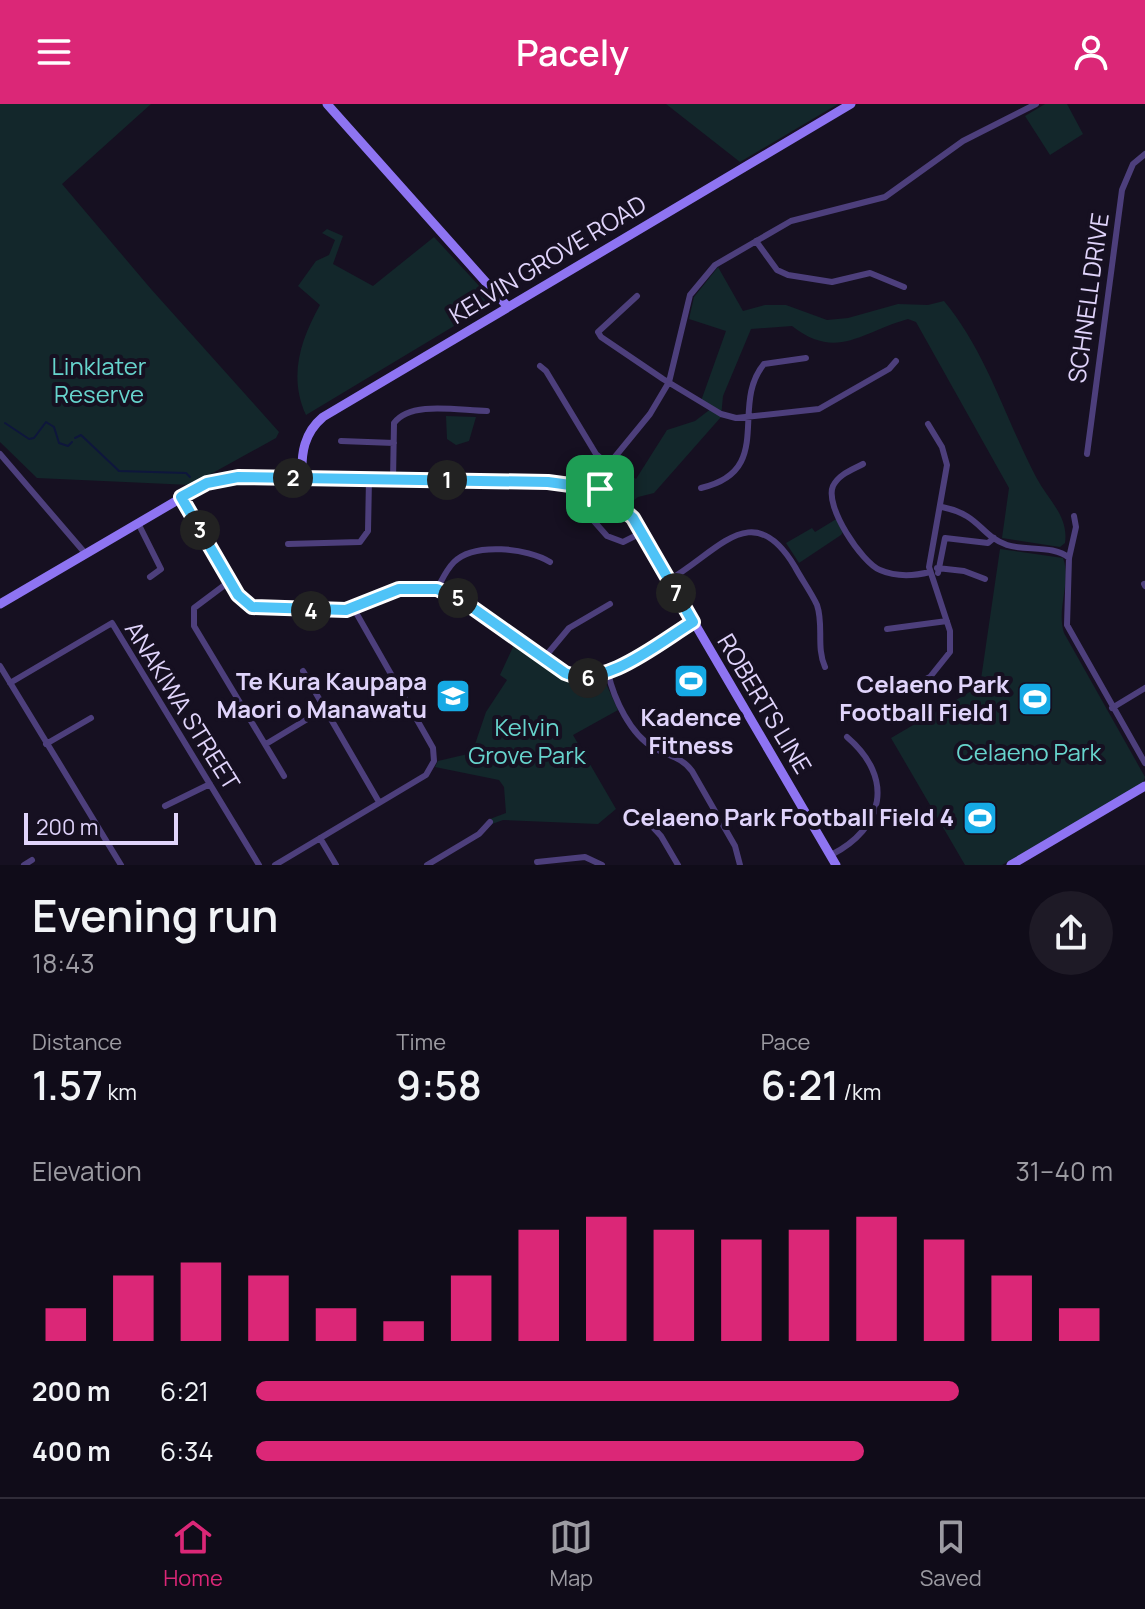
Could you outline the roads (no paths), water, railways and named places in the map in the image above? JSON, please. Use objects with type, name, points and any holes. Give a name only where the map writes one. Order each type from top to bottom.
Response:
[{"type":"street","points":[[327,104],[508,307]]},
{"type":"street","name":"KELVIN GROVE ROAD","points":[[302,477],[302,451],[314,425],[851,104]]},
{"type":"street","points":[[0,604],[181,497],[226,478],[548,482],[600,489],[609,465],[650,414],[669,382],[695,285],[715,265],[800,217],[865,205],[885,197],[963,141],[1036,104]]},
{"type":"street","name":"SCHNELL DRIVE","points":[[1087,454],[1122,190],[1133,164],[1145,154]]},
{"type":"street","points":[[756,241],[777,270],[788,275],[832,282],[870,273],[904,287]]},
{"type":"street","points":[[637,296],[598,332],[721,414],[751,417],[819,409],[889,369],[896,361]]},
{"type":"street","points":[[701,488],[737,471],[745,453],[751,417],[751,386],[764,364],[806,358]]},
{"type":"street","points":[[540,366],[596,454],[609,465]]},
{"type":"street","points":[[393,480],[394,423],[408,411],[487,411]]},
{"type":"street","points":[[903,691],[930,677],[945,662],[951,641],[935,571],[933,543],[942,507],[947,465],[942,447],[928,424]]},
{"type":"street","points":[[341,441],[394,443]]},
{"type":"street","points":[[0,454],[85,553]]},
{"type":"street","points":[[863,464],[840,476],[833,486],[831,504],[866,562],[878,569],[902,575],[964,571],[985,579]]},
{"type":"street","points":[[288,544],[360,542],[368,531],[369,479]]},
{"type":"street","name":"ROBERTS LINE","points":[[600,489],[625,508],[641,533],[836,865]]},
{"type":"street","points":[[181,497],[242,600],[260,610],[354,609],[393,591],[437,589],[463,601],[572,676],[588,678],[608,673],[693,622]]},
{"type":"street","points":[[942,507],[970,515],[994,538],[1012,546],[1061,553],[1069,558]]},
{"type":"street","points":[[585,511],[607,536],[623,542],[641,533]]},
{"type":"street","points":[[1074,516],[1067,625],[1145,763]]},
{"type":"street","points":[[138,523],[161,569],[150,577]]},
{"type":"street","points":[[669,580],[740,534],[758,531],[768,534],[784,549],[817,605],[825,667]]},
{"type":"street","points":[[935,571],[945,538],[988,543],[994,538]]},
{"type":"street","points":[[437,589],[456,560],[475,551],[535,552],[550,562]]},
{"type":"street","points":[[230,581],[194,608],[194,626],[284,776]]},
{"type":"street","points":[[544,658],[569,628],[610,604]]},
{"type":"street","points":[[275,865],[426,775],[435,755],[354,609]]},
{"type":"street","points":[[887,629],[947,621]]},
{"type":"street","name":"ANAKIWA STREET","points":[[10,683],[112,623],[259,865]]},
{"type":"street","points":[[0,666],[121,865]]},
{"type":"street","points":[[303,671],[379,802]]},
{"type":"street","points":[[608,673],[617,702],[643,739],[683,761],[692,771],[735,846],[740,865]]},
{"type":"street","points":[[1112,708],[1145,688]]},
{"type":"street","points":[[266,744],[324,709]]},
{"type":"street","points":[[46,744],[91,718]]},
{"type":"street","points":[[831,855],[856,841],[867,829],[876,811],[878,792],[875,777],[856,744],[847,737]]},
{"type":"street","points":[[165,806],[210,784]]},
{"type":"street","points":[[1011,865],[1145,786]]},
{"type":"street","points":[[876,811],[911,819]]},
{"type":"street","points":[[427,865],[479,834],[490,822]]},
{"type":"street","points":[[648,822],[678,865]]},
{"type":"street","points":[[320,838],[336,865]]},
{"type":"street","points":[[537,862],[585,857],[602,865]]},
{"type":"street","points":[[24,865],[32,860]]},
{"type":"waterway","points":[[5,423],[29,439],[34,438],[46,422],[54,427],[59,443],[68,446],[72,442]]},
{"type":"waterway","points":[[75,438],[81,435],[119,471],[186,473],[190,477]]},
{"type":"place","name":"Kadence Fitness","points":[[691,681]]},
{"type":"place","name":"Te Kura Kaupapa Maori o Manawatu","points":[[453,696]]},
{"type":"place","name":"Celaeno Park Football Field 1","points":[[1035,699]]},
{"type":"place","name":"Celaeno Park Football Field 4","points":[[980,818]]},
{"type":"park label","name":"Linklater Reserve","points":[[99,381]]},
{"type":"park label","name":"Kelvin Grove Park","points":[[527,742]]},
{"type":"park label","name":"Celaeno Park","points":[[1029,753]]}]
